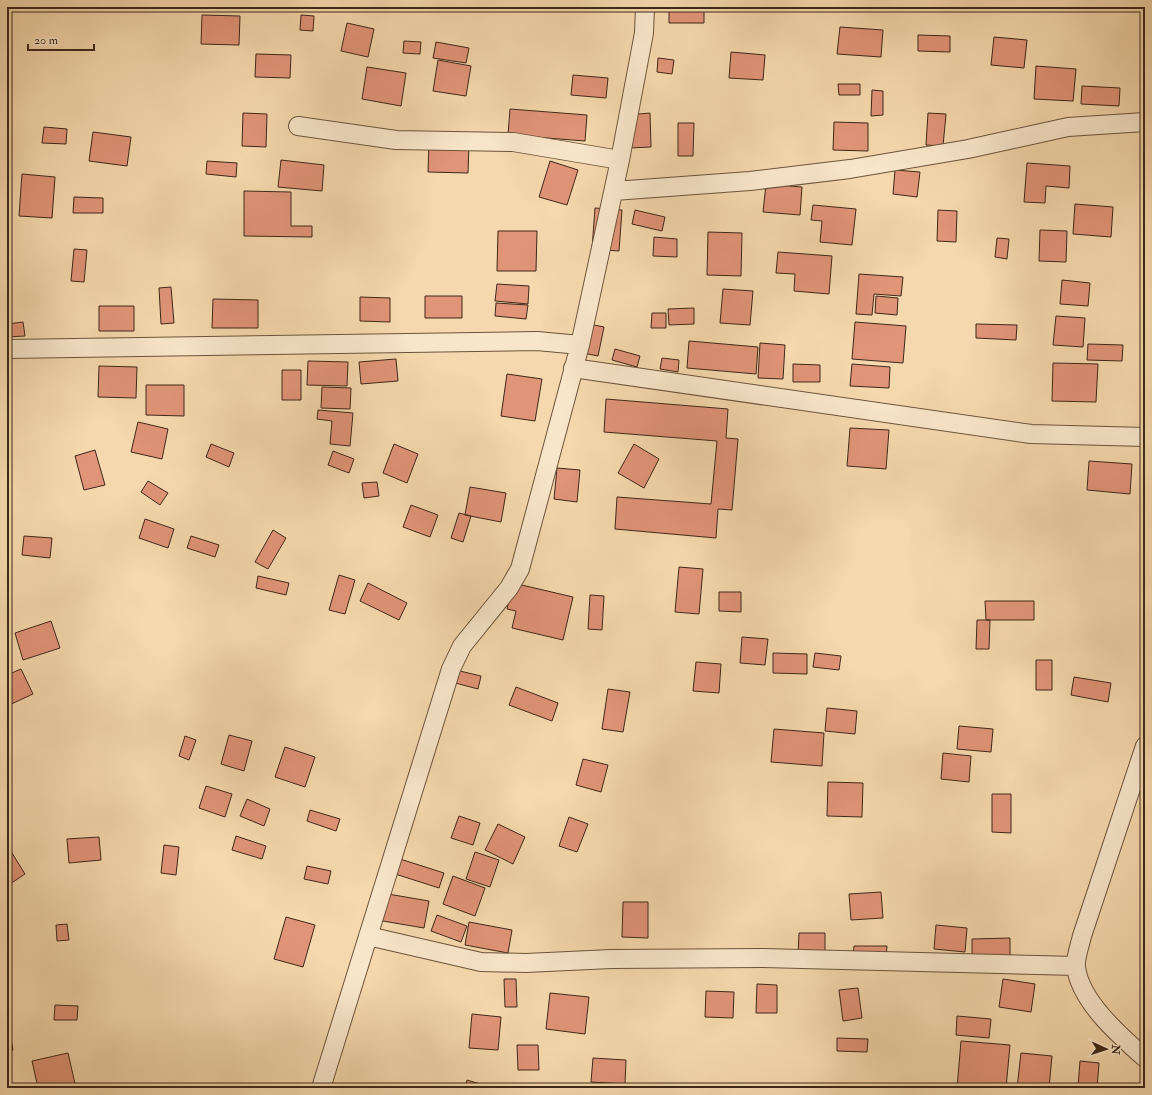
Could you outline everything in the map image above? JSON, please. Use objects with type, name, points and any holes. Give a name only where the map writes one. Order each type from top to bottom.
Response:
[{"type":"street","points":[[320,1088],[451,668],[462,646],[509,588],[520,569],[580,345],[620,160],[644,33],[645,7]]},
{"type":"street","points":[[614,191],[750,181],[850,169],[968,149],[1068,127],[1145,122]]},
{"type":"street","points":[[298,126],[396,140],[513,142],[620,160]]},
{"type":"street","points":[[7,349],[537,341],[580,345]]},
{"type":"street","points":[[573,368],[1031,434],[1145,437]]},
{"type":"street","points":[[1145,746],[1082,936],[1076,966],[1085,994],[1124,1039],[1145,1058]]},
{"type":"street","points":[[368,936],[481,962],[526,963],[611,959],[763,958],[1076,966]]},
{"type":"building","points":[[669,7],[704,7],[704,23],[669,23]]},
{"type":"building","points":[[994,7],[1035,7],[1035,11]]},
{"type":"building","points":[[202,15],[240,16],[239,45],[201,44]]},
{"type":"building","points":[[301,15],[314,16],[313,31],[300,30]]},
{"type":"building","points":[[347,23],[374,29],[368,57],[341,51]]},
{"type":"building","points":[[840,27],[883,30],[881,57],[837,54]]},
{"type":"building","points":[[918,35],[950,36],[950,52],[918,51]]},
{"type":"building","points":[[994,37],[1027,40],[1024,68],[991,65]]},
{"type":"building","points":[[404,41],[421,42],[420,54],[403,53]]},
{"type":"building","points":[[436,42],[469,48],[466,63],[433,58]]},
{"type":"building","points":[[731,52],[765,55],[763,80],[729,78]]},
{"type":"building","points":[[256,54],[291,55],[290,78],[255,77]]},
{"type":"building","points":[[658,58],[674,60],[672,74],[657,72]]},
{"type":"building","points":[[438,60],[471,66],[466,96],[433,91]]},
{"type":"building","points":[[1036,66],[1076,69],[1073,101],[1034,99]]},
{"type":"building","points":[[367,67],[406,73],[401,106],[362,99]]},
{"type":"building","points":[[573,75],[608,78],[606,98],[571,95]]},
{"type":"building","points":[[838,84],[860,84],[860,95],[839,95]]},
{"type":"building","points":[[1082,86],[1120,88],[1119,106],[1081,104]]},
{"type":"building","points":[[872,90],[883,91],[883,115],[871,116]]},
{"type":"building","points":[[510,109],[587,115],[585,141],[508,135]]},
{"type":"building","points":[[243,113],[267,114],[266,147],[242,146]]},
{"type":"building","points":[[650,113],[651,147],[629,148],[627,115]]},
{"type":"building","points":[[928,113],[946,114],[943,146],[926,145]]},
{"type":"building","points":[[834,122],[868,123],[868,151],[833,150]]},
{"type":"building","points":[[678,123],[694,123],[693,156],[678,156]]},
{"type":"building","points":[[44,127],[67,129],[66,144],[42,143]]},
{"type":"building","points":[[93,132],[131,137],[127,166],[89,161]]},
{"type":"building","points":[[429,142],[469,144],[468,173],[428,172]]},
{"type":"building","points":[[281,160],[324,165],[322,191],[278,187]]},
{"type":"building","points":[[207,161],[237,163],[236,177],[206,174]]},
{"type":"building","points":[[550,161],[578,170],[567,205],[539,197]]},
{"type":"building","points":[[1027,163],[1070,166],[1069,188],[1046,186],[1045,203],[1024,202]]},
{"type":"building","points":[[895,170],[920,172],[917,197],[893,194]]},
{"type":"building","points":[[22,174],[55,177],[52,218],[19,216]]},
{"type":"building","points":[[766,184],[802,187],[800,215],[763,212]]},
{"type":"building","points":[[244,191],[291,192],[291,226],[312,226],[312,237],[244,236]]},
{"type":"building","points":[[74,197],[103,198],[103,213],[73,213]]},
{"type":"building","points":[[1075,204],[1113,207],[1111,237],[1073,234]]},
{"type":"building","points":[[813,205],[856,209],[852,245],[820,242],[822,221],[811,220]]},
{"type":"building","points":[[595,208],[622,210],[619,251],[592,249]]},
{"type":"building","points":[[635,210],[665,217],[662,231],[632,224]]},
{"type":"building","points":[[938,210],[957,211],[956,242],[937,241]]},
{"type":"building","points":[[1040,230],[1067,231],[1066,262],[1039,261]]},
{"type":"building","points":[[498,231],[537,231],[536,271],[497,271]]},
{"type":"building","points":[[708,232],[742,233],[741,276],[707,275]]},
{"type":"building","points":[[654,237],[677,239],[677,257],[653,256]]},
{"type":"building","points":[[997,238],[1009,239],[1007,259],[995,257]]},
{"type":"building","points":[[74,249],[87,250],[84,282],[71,281]]},
{"type":"building","points":[[778,252],[832,256],[829,294],[794,291],[795,274],[776,273]]},
{"type":"building","points":[[859,274],[903,277],[901,296],[874,294],[872,315],[856,314]]},
{"type":"building","points":[[1062,280],[1090,283],[1088,306],[1060,304]]},
{"type":"building","points":[[497,284],[529,286],[528,304],[495,301]]},
{"type":"building","points":[[171,287],[174,323],[161,324],[159,288]]},
{"type":"building","points":[[723,289],[753,291],[750,325],[720,323]]},
{"type":"building","points":[[425,296],[462,296],[462,318],[425,318]]},
{"type":"building","points":[[876,296],[898,298],[897,315],[875,313]]},
{"type":"building","points":[[360,297],[390,298],[390,322],[360,321]]},
{"type":"building","points":[[213,299],[258,300],[258,328],[212,328]]},
{"type":"building","points":[[496,303],[528,305],[526,319],[495,316]]},
{"type":"building","points":[[99,306],[134,306],[134,331],[99,331]]},
{"type":"building","points":[[694,308],[694,324],[669,325],[668,309]]},
{"type":"building","points":[[652,313],[666,313],[666,328],[651,328]]},
{"type":"building","points":[[1056,316],[1085,318],[1083,347],[1053,345]]},
{"type":"building","points":[[23,322],[25,336],[7,337],[7,324]]},
{"type":"building","points":[[579,322],[604,327],[598,356],[573,351]]},
{"type":"building","points":[[855,322],[906,326],[903,363],[852,359]]},
{"type":"building","points":[[976,324],[1017,325],[1016,340],[976,338]]},
{"type":"building","points":[[689,341],[758,347],[756,374],[687,368]]},
{"type":"building","points":[[760,343],[785,345],[783,379],[758,378]]},
{"type":"building","points":[[1088,344],[1123,345],[1122,361],[1087,360]]},
{"type":"building","points":[[615,349],[640,356],[637,367],[612,360]]},
{"type":"building","points":[[662,358],[679,360],[678,372],[660,369]]},
{"type":"building","points":[[396,359],[398,381],[361,384],[359,362]]},
{"type":"building","points":[[308,361],[348,362],[347,386],[307,385]]},
{"type":"building","points":[[1053,363],[1098,364],[1096,402],[1052,401]]},
{"type":"building","points":[[793,364],[820,365],[820,382],[793,382]]},
{"type":"building","points":[[852,364],[890,367],[889,388],[850,386]]},
{"type":"building","points":[[99,366],[137,367],[136,398],[98,397]]},
{"type":"building","points":[[282,370],[301,370],[301,400],[282,400]]},
{"type":"building","points":[[507,374],[542,379],[535,421],[501,416]]},
{"type":"building","points":[[146,385],[184,385],[184,416],[146,415]]},
{"type":"building","points":[[322,387],[351,388],[350,409],[321,408]]},
{"type":"building","points":[[606,399],[728,409],[726,438],[738,439],[732,510],[718,509],[716,538],[615,529],[617,497],[711,504],[717,441],[604,432]]},
{"type":"building","points":[[318,410],[353,413],[350,446],[330,444],[332,421],[317,419]]},
{"type":"building","points":[[138,422],[168,429],[162,459],[131,452]]},
{"type":"building","points":[[850,428],[889,430],[886,469],[847,466]]},
{"type":"building","points":[[211,444],[234,453],[229,467],[206,457]]},
{"type":"building","points":[[394,444],[418,454],[407,483],[383,473]]},
{"type":"building","points":[[634,444],[659,459],[644,488],[618,473]]},
{"type":"building","points":[[95,450],[105,485],[84,490],[75,456]]},
{"type":"building","points":[[333,451],[354,459],[349,473],[328,465]]},
{"type":"building","points":[[1089,461],[1132,464],[1130,494],[1087,490]]},
{"type":"building","points":[[557,468],[580,470],[577,502],[554,499]]},
{"type":"building","points":[[148,481],[168,493],[160,505],[141,492]]},
{"type":"building","points":[[377,482],[379,496],[364,498],[362,483]]},
{"type":"building","points":[[470,487],[506,493],[501,522],[465,515]]},
{"type":"building","points":[[411,505],[438,515],[430,537],[403,527]]},
{"type":"building","points":[[459,513],[471,516],[463,542],[451,538]]},
{"type":"building","points":[[145,519],[174,529],[168,548],[139,538]]},
{"type":"building","points":[[273,530],[286,538],[268,569],[255,562]]},
{"type":"building","points":[[24,536],[52,538],[50,558],[22,555]]},
{"type":"building","points":[[191,536],[219,545],[215,557],[187,548]]},
{"type":"building","points":[[679,567],[703,569],[699,614],[675,612]]},
{"type":"building","points":[[339,575],[355,580],[345,614],[329,610]]},
{"type":"building","points":[[258,576],[289,583],[286,595],[256,588]]},
{"type":"building","points":[[368,583],[407,603],[399,620],[360,601]]},
{"type":"building","points":[[513,583],[573,597],[563,640],[512,628],[516,611],[507,609]]},
{"type":"building","points":[[719,592],[741,592],[741,612],[719,611]]},
{"type":"building","points":[[590,595],[604,596],[602,630],[588,629]]},
{"type":"building","points":[[985,601],[1034,601],[1034,620],[986,620]]},
{"type":"building","points":[[977,620],[990,620],[989,649],[976,649]]},
{"type":"building","points":[[51,621],[60,648],[23,660],[15,633]]},
{"type":"building","points":[[742,637],[768,639],[765,665],[740,663]]},
{"type":"building","points":[[773,653],[807,654],[807,674],[773,673]]},
{"type":"building","points":[[815,653],[841,656],[839,670],[813,667]]},
{"type":"building","points":[[1036,660],[1052,660],[1052,690],[1036,690]]},
{"type":"building","points":[[696,662],[721,664],[719,693],[693,691]]},
{"type":"building","points":[[447,668],[481,676],[478,689],[444,680]]},
{"type":"building","points":[[21,669],[33,694],[7,706],[7,675]]},
{"type":"building","points":[[1074,677],[1111,683],[1108,702],[1071,695]]},
{"type":"building","points":[[516,687],[558,703],[552,721],[509,705]]},
{"type":"building","points":[[608,689],[630,692],[623,732],[602,729]]},
{"type":"building","points":[[827,708],[857,711],[855,734],[825,731]]},
{"type":"building","points":[[959,726],[993,729],[991,752],[957,749]]},
{"type":"building","points":[[774,729],[824,733],[822,766],[771,762]]},
{"type":"building","points":[[229,735],[252,741],[244,771],[221,764]]},
{"type":"building","points":[[185,736],[196,740],[189,760],[179,756]]},
{"type":"building","points":[[285,747],[315,757],[305,787],[275,777]]},
{"type":"building","points":[[943,753],[971,756],[969,782],[941,779]]},
{"type":"building","points":[[583,759],[608,765],[601,792],[576,785]]},
{"type":"building","points":[[828,782],[863,783],[862,817],[827,816]]},
{"type":"building","points":[[206,786],[232,794],[225,817],[199,808]]},
{"type":"building","points":[[992,794],[1011,794],[1011,833],[992,832]]},
{"type":"building","points":[[247,799],[270,809],[264,826],[240,816]]},
{"type":"building","points":[[310,810],[340,819],[336,831],[307,821]]},
{"type":"building","points":[[459,816],[480,823],[473,845],[451,838]]},
{"type":"building","points":[[569,817],[588,824],[577,852],[559,846]]},
{"type":"building","points":[[498,824],[525,837],[513,864],[485,850]]},
{"type":"building","points":[[236,836],[266,846],[262,859],[232,850]]},
{"type":"building","points":[[99,837],[101,860],[69,863],[67,839]]},
{"type":"building","points":[[7,845],[25,874],[7,886]]},
{"type":"building","points":[[164,845],[179,847],[176,875],[161,873]]},
{"type":"building","points":[[475,852],[499,860],[490,887],[466,879]]},
{"type":"building","points":[[397,858],[444,873],[439,888],[392,873]]},
{"type":"building","points":[[307,866],[331,871],[328,884],[304,879]]},
{"type":"building","points":[[453,876],[485,888],[475,916],[443,904]]},
{"type":"building","points":[[881,892],[883,918],[851,920],[849,894]]},
{"type":"building","points":[[382,893],[429,901],[424,928],[377,920]]},
{"type":"building","points":[[623,902],[648,902],[648,938],[622,937]]},
{"type":"building","points":[[437,915],[467,926],[461,942],[431,931]]},
{"type":"building","points":[[286,917],[315,925],[303,967],[274,959]]},
{"type":"building","points":[[469,922],[512,930],[508,953],[465,945]]},
{"type":"building","points":[[67,924],[69,940],[57,941],[56,925]]},
{"type":"building","points":[[936,925],[967,928],[965,952],[934,949]]},
{"type":"building","points":[[799,933],[825,933],[825,957],[798,956]]},
{"type":"building","points":[[1010,938],[1010,960],[972,960],[972,939]]},
{"type":"building","points":[[854,946],[887,946],[886,957],[853,957]]},
{"type":"building","points":[[504,979],[516,979],[517,1007],[505,1007]]},
{"type":"building","points":[[1003,979],[1035,984],[1031,1012],[999,1007]]},
{"type":"building","points":[[757,984],[777,985],[777,1013],[756,1013]]},
{"type":"building","points":[[858,988],[862,1018],[843,1021],[839,990]]},
{"type":"building","points":[[706,991],[734,992],[733,1018],[705,1017]]},
{"type":"building","points":[[550,993],[589,997],[585,1034],[546,1029]]},
{"type":"building","points":[[55,1005],[78,1006],[77,1020],[54,1020]]},
{"type":"building","points":[[472,1014],[501,1017],[498,1050],[469,1048]]},
{"type":"building","points":[[957,1016],[991,1019],[989,1038],[956,1035]]},
{"type":"building","points":[[8,1023],[13,1050],[7,1051],[7,1024]]},
{"type":"building","points":[[837,1038],[868,1039],[867,1052],[837,1051]]},
{"type":"building","points":[[961,1041],[1010,1045],[1006,1088],[957,1088]]},
{"type":"building","points":[[517,1045],[538,1045],[539,1070],[518,1070]]},
{"type":"building","points":[[68,1053],[76,1088],[38,1088],[32,1061]]},
{"type":"building","points":[[1021,1053],[1052,1056],[1049,1088],[1017,1088]]},
{"type":"building","points":[[593,1058],[626,1060],[625,1084],[591,1082]]},
{"type":"building","points":[[1080,1061],[1099,1063],[1097,1088],[1078,1088]]},
{"type":"building","points":[[467,1080],[490,1087],[490,1088],[465,1088]]}]
